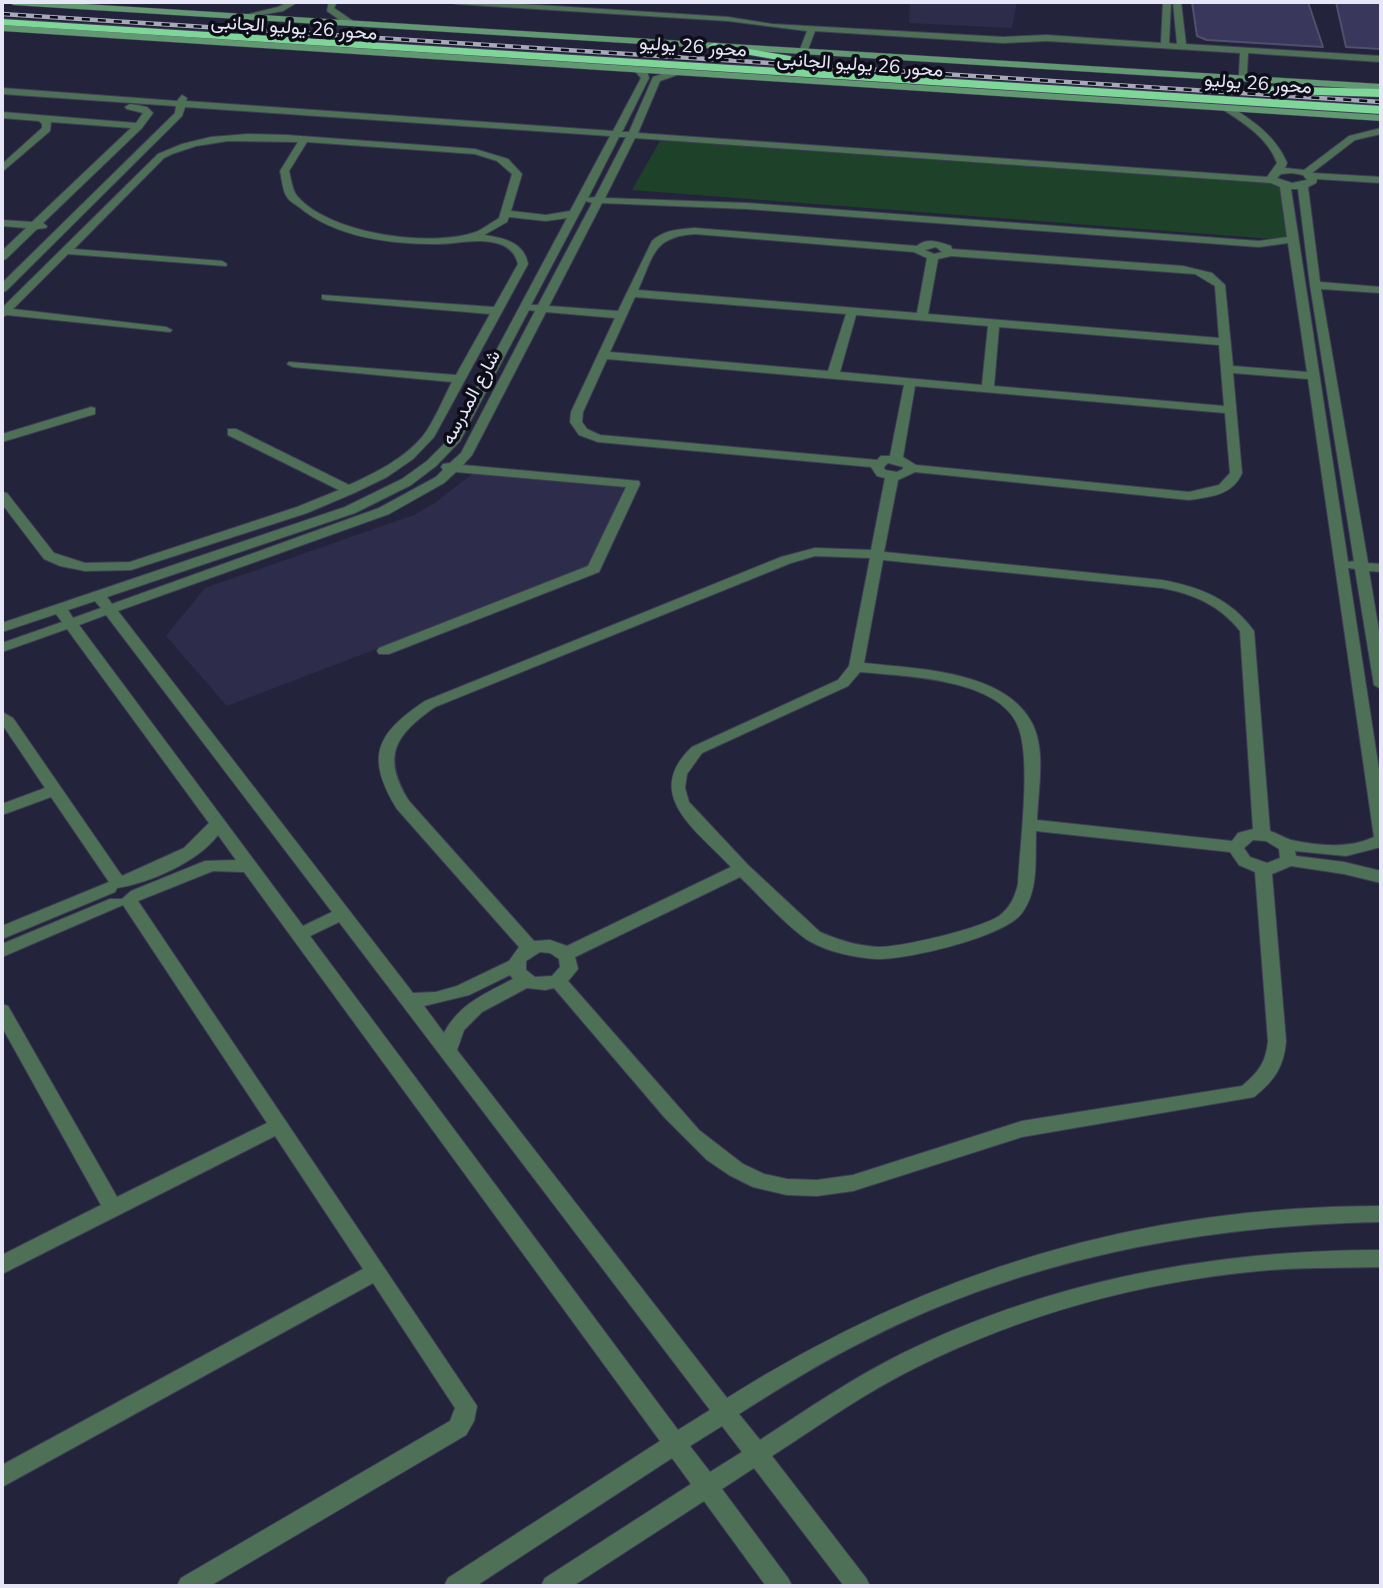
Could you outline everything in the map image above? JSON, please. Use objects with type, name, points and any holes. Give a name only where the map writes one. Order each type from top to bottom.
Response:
[{"type":"highway","points":[[2,20],[35,30]]},
{"type":"highway","name":"محور 26 يوليو","points":[[2,20],[1381,110]]},
{"type":"highway","name":"محور 26 يوليو","points":[[2,20],[564,45],[1381,93]]},
{"type":"highway","points":[[216,42],[260,38]]},
{"type":"highway","points":[[560,57],[570,52],[571,49],[564,45]]},
{"type":"highway","points":[[714,46],[790,59]]},
{"type":"highway","points":[[623,61],[613,55],[628,49]]},
{"type":"highway","points":[[1086,91],[1114,100]]},
{"type":"main road","name":"محور 26 يوليو الجانبى","points":[[13,2],[1230,79],[1254,85]]},
{"type":"main road","name":"محور 26 يوليو الجانبى","points":[[35,30],[1381,118]]},
{"type":"main road","points":[[2,36],[86,33]]},
{"type":"street","points":[[245,16],[274,11],[294,2]]},
{"type":"street","points":[[333,2],[330,9],[351,23]]},
{"type":"street","points":[[456,2],[678,14],[817,29],[893,31]]},
{"type":"street","points":[[515,2],[1003,40],[1047,38],[1316,53]]},
{"type":"street","points":[[1165,43],[1167,2]]},
{"type":"street","points":[[1177,2],[1182,45]]},
{"type":"street","points":[[808,52],[817,29]]},
{"type":"street","points":[[1166,31],[1180,32]]},
{"type":"street","points":[[1182,45],[1381,57]]},
{"type":"street","points":[[1230,79],[1236,75],[1240,50]]},
{"type":"street","points":[[1240,50],[1243,75],[1254,85]]},
{"type":"street","name":"شارع المدرسه","points":[[2,648],[71,624],[103,603],[268,537],[369,502],[403,485],[430,466],[454,441],[618,131],[645,78],[644,73],[637,69]]},
{"type":"street","name":"شارع المدرسه","points":[[2,628],[59,608],[103,603],[279,548],[384,511],[424,491],[454,468],[466,455],[634,132],[656,79],[677,72]]},
{"type":"street","points":[[2,82],[448,123],[618,131]]},
{"type":"street","points":[[2,91],[178,100],[1278,177],[1381,188]]},
{"type":"street","points":[[2,97],[144,109],[148,113],[2,275]]},
{"type":"street","points":[[2,257],[40,230],[145,135],[178,100]]},
{"type":"street","points":[[2,289],[178,114],[178,100]]},
{"type":"street","points":[[1225,107],[1245,121],[1280,155],[1282,163],[1278,177],[1287,200],[1314,372],[1381,834]]},
{"type":"street","points":[[2,115],[139,126]]},
{"type":"street","points":[[2,169],[47,129],[47,123],[41,118]]},
{"type":"street","points":[[388,146],[409,135],[414,127],[411,120]]},
{"type":"street","points":[[435,149],[430,142],[430,135],[448,123]]},
{"type":"street","points":[[1381,131],[1352,138],[1321,163],[1308,180],[1305,202],[1324,339],[1381,685]]},
{"type":"street","points":[[4,313],[161,156],[199,142],[229,138],[303,141],[478,152],[500,158],[514,168],[517,174],[507,203],[506,215],[497,225]]},
{"type":"street","points":[[2,496],[49,556],[65,563],[107,568],[154,560],[302,510],[349,491],[383,474],[409,456],[428,436],[523,264],[523,256],[508,244],[479,238],[393,239],[354,231],[316,216],[292,197],[284,178],[288,159],[303,141]]},
{"type":"street","points":[[1321,163],[1346,178]]},
{"type":"street","points":[[1278,177],[1308,180],[1381,180]]},
{"type":"street","points":[[583,197],[1259,244],[1295,254]]},
{"type":"street","points":[[1287,200],[1305,202]]},
{"type":"street","points":[[506,215],[546,218],[573,214]]},
{"type":"street","points":[[915,219],[945,241]]},
{"type":"street","points":[[930,230],[923,246],[924,255],[944,256],[949,227],[965,222]]},
{"type":"street","points":[[2,223],[40,230]]},
{"type":"street","points":[[463,238],[497,225],[540,226],[564,231]]},
{"type":"street","points":[[2,230],[40,230]]},
{"type":"street","points":[[679,232],[923,246],[945,241],[1183,270],[1207,275],[1220,285],[1236,473],[1234,480],[1217,491],[1189,496],[911,468],[908,463],[896,459],[878,464],[598,438],[583,432],[576,422],[578,412],[655,242],[679,232]]},
{"type":"street","points":[[1259,244],[1293,239]]},
{"type":"street","points":[[66,251],[222,264]]},
{"type":"street","points":[[922,317],[933,257]]},
{"type":"street","points":[[1316,288],[1381,290]]},
{"type":"street","points":[[1316,288],[1381,296]]},
{"type":"street","points":[[632,293],[1224,342]]},
{"type":"street","points":[[326,297],[498,311]]},
{"type":"street","points":[[525,304],[623,312]]},
{"type":"street","points":[[833,375],[852,312]]},
{"type":"street","points":[[4,313],[166,330]]},
{"type":"street","points":[[988,389],[994,323]]},
{"type":"street","points":[[1308,339],[1324,339]]},
{"type":"street","points":[[603,355],[1230,410]]},
{"type":"street","points":[[293,364],[460,379]]},
{"type":"street","points":[[1226,365],[1314,372]]},
{"type":"street","points":[[896,459],[910,382]]},
{"type":"street","points":[[1318,398],[1334,399]]},
{"type":"street","points":[[2,438],[92,411]]},
{"type":"street","points":[[232,432],[349,491]]},
{"type":"street","points":[[878,464],[881,472],[892,476],[905,474],[911,468]]},
{"type":"street","points":[[384,651],[594,569],[634,484],[430,466]]},
{"type":"street","points":[[856,667],[960,680],[986,689],[1007,701],[1023,716],[1032,734],[1030,825],[1023,898],[1015,911],[1003,922],[987,930],[880,953],[845,948],[814,936],[742,869],[682,804],[676,781],[680,770],[697,750],[843,683],[856,667],[892,476]]},
{"type":"street","points":[[268,537],[279,548]]},
{"type":"street","points":[[530,948],[402,805],[390,787],[384,768],[386,749],[395,732],[410,716],[430,704],[786,560],[831,551],[1162,584],[1200,593],[1228,609],[1247,631],[1262,835]]},
{"type":"street","points":[[1342,564],[1381,568]]},
{"type":"street","points":[[1345,587],[1381,590]]},
{"type":"street","points":[[103,603],[858,1586]]},
{"type":"street","points":[[59,608],[780,1586]]},
{"type":"street","points":[[2,717],[8,721],[466,1406],[463,1421],[450,1432],[189,1586]]},
{"type":"street","points":[[2,810],[54,790]]},
{"type":"street","points":[[2,951],[122,892],[187,854],[209,836],[218,822]]},
{"type":"street","points":[[1030,825],[1236,848]]},
{"type":"street","points":[[1236,848],[1244,837],[1262,835],[1286,852],[1343,860],[1381,877]]},
{"type":"street","points":[[1343,860],[1381,840]]},
{"type":"street","points":[[1236,848],[1244,861],[1263,869],[1283,866],[1286,852]]},
{"type":"street","points":[[187,854],[198,869]]},
{"type":"street","points":[[2,933],[198,869],[224,864],[249,866]]},
{"type":"street","points":[[566,954],[742,869]]},
{"type":"street","points":[[558,981],[691,1135],[718,1160],[741,1174],[768,1184],[797,1189],[827,1189],[1022,1129],[1216,1098],[1247,1091],[1256,1085],[1276,1062],[1277,1041],[1263,869]]},
{"type":"street","points":[[300,934],[342,914]]},
{"type":"street","points":[[407,999],[433,1000],[458,994],[515,965],[520,956],[530,948],[554,947],[566,954],[570,961],[569,968],[558,981],[541,985],[525,981],[520,977],[515,965]]},
{"type":"street","points":[[448,1052],[453,1028],[472,1010],[525,981]]},
{"type":"street","points":[[458,994],[472,1010]]},
{"type":"street","points":[[2,1011],[113,1208]]},
{"type":"street","points":[[2,1265],[279,1125]]},
{"type":"street","points":[[456,1586],[726,1411],[801,1366],[886,1320],[972,1283],[1060,1254],[1150,1233],[1242,1219],[1336,1213],[1381,1214]]},
{"type":"street","points":[[552,1586],[828,1407],[908,1361],[991,1324],[1076,1296],[1164,1275],[1253,1263],[1381,1259]]},
{"type":"street","points":[[2,1477],[377,1271]]},
{"type":"shaded area","points":[[910,2],[1017,2],[1012,28],[909,23]]},
{"type":"shaded area","points":[[476,471],[624,487],[591,567],[227,706],[166,636],[205,588],[414,515],[436,502]]},
{"type":"green space","points":[[661,139],[1288,184],[1299,241],[632,190]]},
{"type":"building","points":[[1192,2],[1308,2],[1323,47],[1207,40],[1197,36]]},
{"type":"building","points":[[1336,2],[1381,2],[1381,49],[1346,47]]},
{"type":"railway","points":[[2,14],[1381,102]]}]
